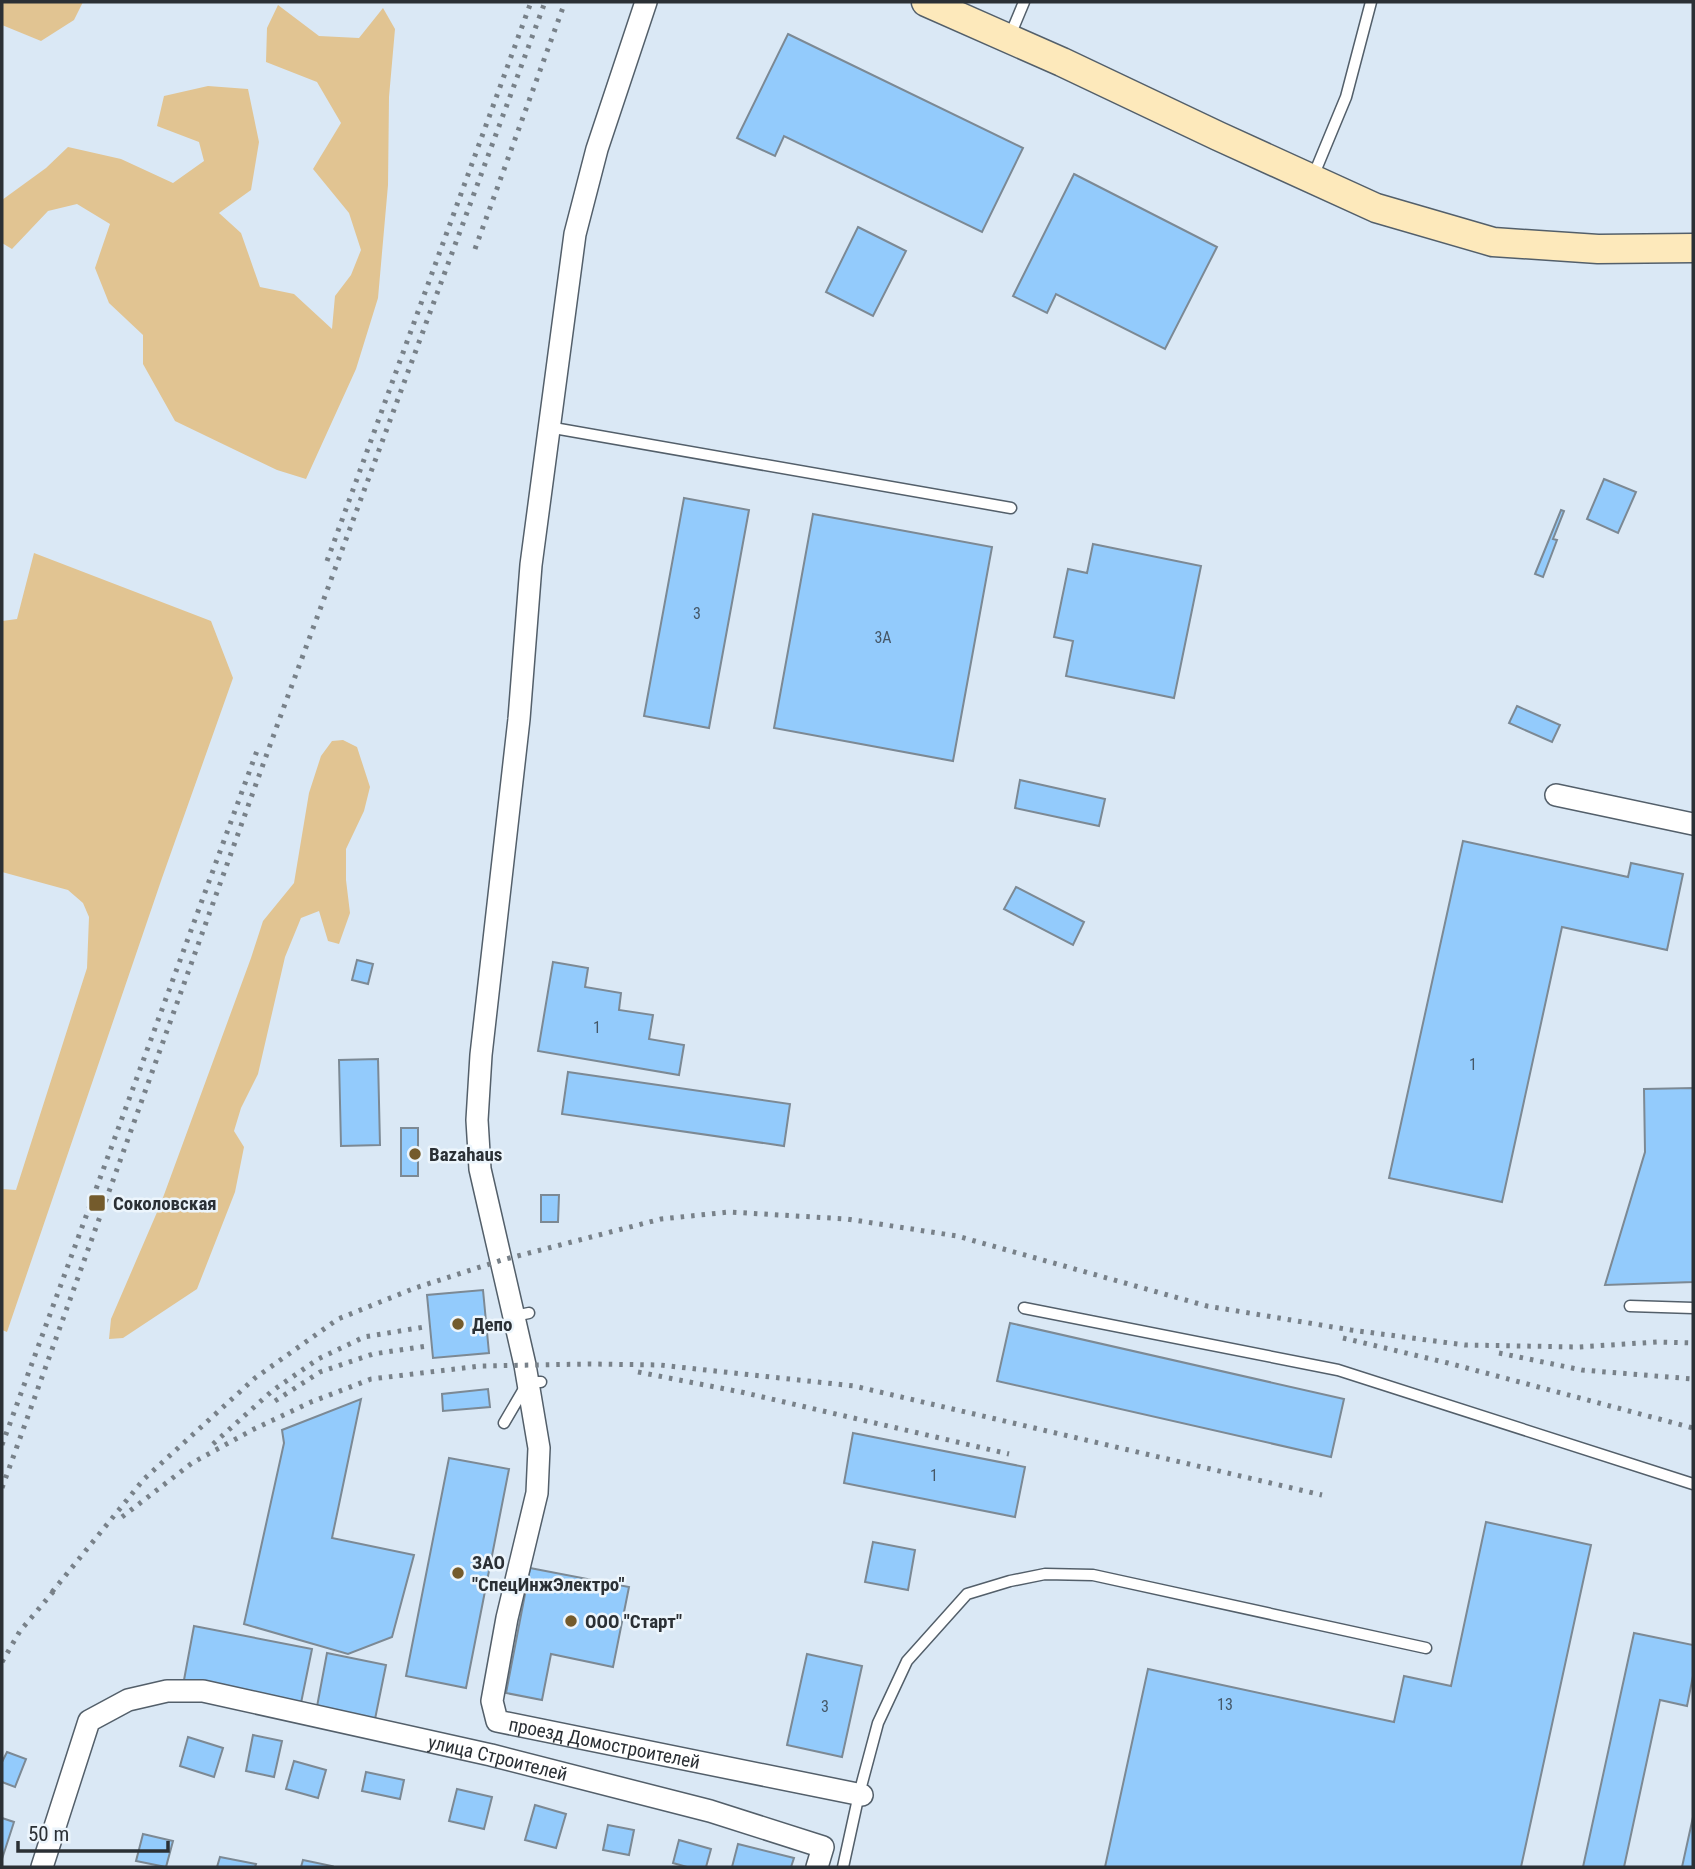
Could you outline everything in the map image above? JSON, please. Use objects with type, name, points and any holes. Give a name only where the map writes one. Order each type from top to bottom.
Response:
[{"type":"street","points":[[532,1376],[522,1315],[481,1169],[477,1121],[481,1055],[519,719],[531,565],[575,234],[597,149],[646,2]]},
{"type":"street","points":[[926,2],[1376,208],[1493,242],[1598,249],[1693,248]]},
{"type":"street","points":[[1556,795],[1693,824]]},
{"type":"street","name":"проезд Домостроителей","points":[[532,1376],[539,1448],[537,1493],[507,1618],[492,1701],[496,1721],[861,1794]]},
{"type":"street","name":"улица Строителей","points":[[42,1867],[89,1721],[128,1700],[167,1691],[203,1691],[491,1755],[710,1811],[820,1857]]},
{"type":"lane","points":[[1009,38],[1024,2]]},
{"type":"lane","points":[[1312,179],[1346,97],[1371,2]]},
{"type":"lane","points":[[548,427],[1011,508]]},
{"type":"lane","points":[[1630,1306],[1693,1308]]},
{"type":"lane","points":[[1024,1308],[1338,1370],[1693,1484]]},
{"type":"lane","points":[[504,1423],[532,1376]]},
{"type":"lane","points":[[844,1867],[878,1723],[907,1661],[967,1594],[1045,1574],[1093,1575],[1426,1648]]},
{"type":"shaded area","points":[[2,2],[83,2],[74,20],[41,41],[2,25]]},
{"type":"shaded area","points":[[278,5],[319,36],[359,38],[383,8],[395,29],[389,97],[388,185],[378,298],[356,369],[306,479],[277,470],[175,421],[143,364],[143,335],[109,303],[95,268],[110,224],[77,204],[48,211],[12,249],[2,243],[2,200],[46,168],[68,147],[121,159],[173,183],[204,161],[199,142],[157,126],[164,96],[208,86],[248,89],[259,142],[251,190],[219,213],[241,233],[260,287],[294,294],[332,329],[335,296],[351,275],[361,250],[349,213],[313,169],[341,123],[317,82],[266,62],[267,28]]},
{"type":"shaded area","points":[[34,553],[211,621],[233,678],[7,1332],[2,1330],[2,1189],[16,1190],[87,968],[89,917],[83,903],[68,890],[2,872],[2,621],[17,619]]},
{"type":"shaded area","points":[[343,740],[357,747],[370,787],[364,811],[346,849],[350,913],[339,944],[328,941],[319,911],[301,918],[285,957],[258,1074],[241,1108],[234,1131],[244,1147],[235,1192],[197,1289],[123,1338],[109,1339],[111,1319],[161,1203],[263,921],[294,883],[309,793],[321,756],[332,741]]},
{"type":"building","points":[[788,34],[1023,148],[982,232],[784,136],[775,156],[737,138]]},
{"type":"building","points":[[1074,174],[1217,247],[1165,349],[1056,294],[1047,313],[1013,296]]},
{"type":"building","points":[[858,227],[906,251],[873,316],[826,292]]},
{"type":"building","points":[[1604,479],[1636,492],[1618,533],[1587,519]]},
{"type":"building","points":[[684,498],[749,510],[709,728],[644,716]]},
{"type":"building","points":[[1561,510],[1564,511],[1553,539],[1557,540],[1543,577],[1535,574]]},
{"type":"building","points":[[813,514],[992,547],[953,761],[774,728]]},
{"type":"building","points":[[1093,544],[1201,566],[1174,698],[1066,676],[1073,641],[1054,637],[1068,569],[1087,573]]},
{"type":"building","points":[[1517,706],[1560,725],[1552,742],[1509,723]]},
{"type":"building","points":[[1020,780],[1105,799],[1099,826],[1015,808]]},
{"type":"building","points":[[1463,841],[1628,877],[1631,863],[1683,874],[1667,950],[1562,927],[1502,1202],[1389,1178]]},
{"type":"building","points":[[1016,887],[1084,922],[1073,945],[1004,909]]},
{"type":"building","points":[[357,960],[373,964],[368,984],[352,980]]},
{"type":"building","points":[[553,962],[588,968],[585,987],[621,993],[619,1010],[653,1015],[649,1039],[684,1045],[679,1075],[538,1051]]},
{"type":"building","points":[[378,1059],[380,1145],[341,1146],[339,1060]]},
{"type":"building","points":[[568,1072],[790,1104],[784,1146],[562,1114]]},
{"type":"building","points":[[1693,1088],[1693,1282],[1605,1285],[1645,1152],[1644,1089]]},
{"type":"building","points":[[401,1128],[418,1128],[418,1176],[401,1176]]},
{"type":"building","points":[[541,1195],[559,1195],[558,1222],[541,1222]]},
{"type":"building","name":"Депо","points":[[483,1290],[489,1353],[433,1358],[427,1295]]},
{"type":"building","points":[[1010,1323],[1344,1399],[1331,1457],[997,1381]]},
{"type":"building","points":[[488,1389],[490,1407],[443,1411],[442,1394]]},
{"type":"building","points":[[361,1399],[332,1538],[414,1555],[392,1637],[348,1654],[244,1624],[284,1443],[282,1430]]},
{"type":"building","points":[[853,1433],[1025,1467],[1015,1517],[844,1483]]},
{"type":"building","name":"ЗАО \"СпецИнжЭлектро\"","points":[[449,1458],[509,1469],[466,1688],[406,1676]]},
{"type":"building","points":[[1486,1522],[1591,1545],[1521,1867],[1105,1867],[1148,1669],[1394,1722],[1404,1676],[1451,1686]]},
{"type":"building","points":[[873,1542],[915,1550],[908,1590],[865,1582]]},
{"type":"building","name":"ООО \"Старт\"","points":[[530,1568],[629,1587],[613,1667],[551,1654],[542,1700],[506,1693]]},
{"type":"building","points":[[194,1626],[312,1649],[301,1703],[184,1680]]},
{"type":"building","points":[[1634,1633],[1693,1645],[1693,1676],[1687,1706],[1660,1700],[1624,1867],[1583,1867]]},
{"type":"building","points":[[327,1653],[386,1665],[374,1724],[316,1712]]},
{"type":"building","points":[[807,1654],[862,1666],[842,1757],[787,1745]]},
{"type":"building","points":[[253,1735],[282,1741],[274,1777],[246,1771]]},
{"type":"building","points":[[188,1737],[223,1748],[214,1777],[180,1766]]},
{"type":"building","points":[[7,1752],[26,1759],[15,1787],[2,1782],[2,1762]]},
{"type":"building","points":[[294,1761],[326,1770],[318,1798],[286,1789]]},
{"type":"building","points":[[366,1772],[404,1780],[400,1799],[362,1791]]},
{"type":"building","points":[[457,1789],[492,1797],[484,1829],[449,1821]]},
{"type":"building","points":[[535,1805],[566,1814],[556,1848],[525,1840]]},
{"type":"building","points":[[1693,1817],[1693,1867],[1682,1867]]},
{"type":"building","points":[[2,1818],[14,1822],[2,1859]]},
{"type":"building","points":[[608,1825],[634,1830],[629,1855],[603,1850]]},
{"type":"building","points":[[143,1834],[173,1841],[166,1867],[136,1861]]},
{"type":"building","points":[[679,1840],[711,1849],[706,1867],[687,1867],[673,1863]]},
{"type":"building","points":[[738,1844],[794,1858],[791,1867],[732,1867]]},
{"type":"building","points":[[220,1857],[256,1864],[255,1867],[217,1867]]},
{"type":"building","points":[[303,1860],[332,1866],[301,1867]]},
{"type":"railway","points":[[327,561],[531,2]]},
{"type":"railway","points":[[2,1488],[282,712],[545,2]]},
{"type":"railway","points":[[475,249],[565,2]]},
{"type":"railway","points":[[2,1445],[258,748]]},
{"type":"railway","points":[[52,1592],[144,1479],[255,1378],[338,1319],[415,1288],[502,1260],[661,1219],[729,1212],[847,1219],[957,1236],[1207,1306],[1351,1330],[1465,1345],[1578,1347],[1657,1342],[1693,1343]]},
{"type":"railway","points":[[213,1444],[272,1391],[318,1359],[364,1337],[424,1327]]},
{"type":"railway","points":[[1343,1338],[1693,1428]]},
{"type":"railway","points":[[275,1401],[320,1372],[373,1354],[427,1346]]},
{"type":"railway","points":[[1499,1353],[1582,1370],[1693,1379]]},
{"type":"railway","points":[[122,1517],[192,1463],[311,1402],[371,1379],[480,1366],[660,1365],[854,1386],[1322,1495]]},
{"type":"railway","points":[[638,1372],[741,1392],[1009,1454]]},
{"type":"railway","points":[[2,1662],[20,1631],[58,1586]]},
{"type":"place","name":"Bazahaus","points":[[415,1154]]},
{"type":"place","name":"Соколовская","points":[[97,1203]]},
{"type":"place","name":"Депо","points":[[458,1324]]},
{"type":"place","name":"ЗАО \"СпецИнжЭлектро\"","points":[[458,1573]]},
{"type":"place","name":"ООО \"Старт\"","points":[[571,1621]]}]
